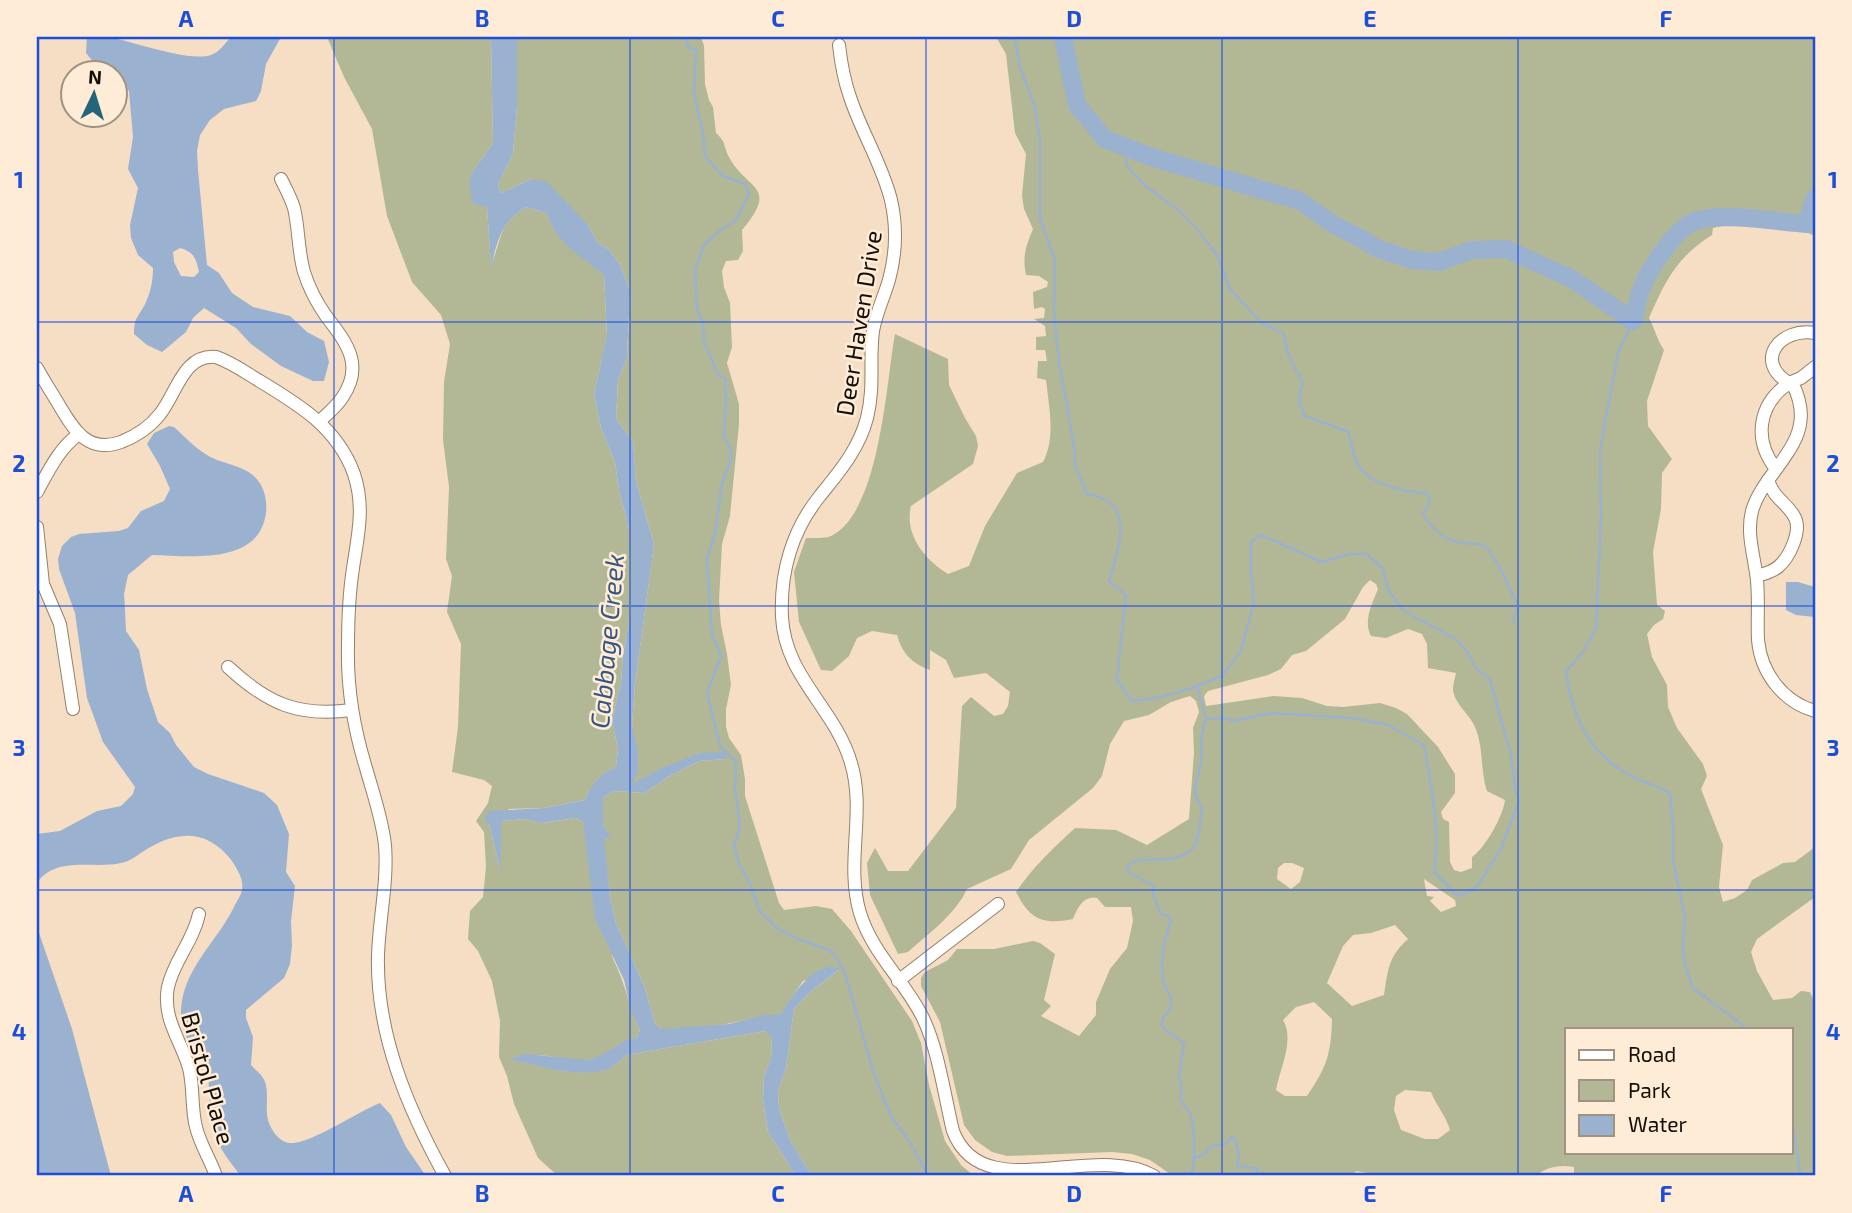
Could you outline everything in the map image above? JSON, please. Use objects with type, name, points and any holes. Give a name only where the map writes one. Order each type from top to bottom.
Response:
[{"type":"street","name":"Deer Haven Drive","points":[[839,45],[849,95],[887,186],[895,222],[895,242],[889,280],[873,330],[873,382],[866,423],[852,454],[797,533],[784,576],[782,622],[797,671],[838,732],[851,763],[858,797],[855,891],[866,928],[876,948],[922,1017],[930,1035],[956,1138],[964,1150],[988,1167],[1002,1170],[1124,1165],[1154,1176]]},
{"type":"street","points":[[281,179],[295,211],[298,245],[307,281],[321,307],[345,339],[351,354],[352,371],[348,387],[340,401],[320,421]]},
{"type":"street","points":[[1815,333],[1789,335],[1776,346],[1772,359],[1774,368],[1783,379],[1794,386],[1802,422],[1793,445],[1772,474],[1753,508],[1751,518],[1757,576],[1758,640],[1764,663],[1778,688],[1790,699],[1815,711]]},
{"type":"street","points":[[37,368],[69,423],[79,434],[99,446],[106,446],[141,431],[163,410],[190,366],[196,361],[209,356],[223,359],[320,421],[333,435],[349,461],[361,506],[361,524],[349,606],[348,649],[352,710],[385,845],[386,871],[378,958],[383,1021],[402,1084],[421,1130],[445,1176]]},
{"type":"street","points":[[1757,576],[1779,566],[1793,545],[1797,526],[1795,518],[1781,503],[1760,433],[1761,424],[1781,389],[1815,367]]},
{"type":"street","points":[[37,492],[56,459],[79,434]]},
{"type":"street","points":[[37,527],[43,584],[60,624],[73,709]]},
{"type":"street","points":[[228,667],[260,694],[286,707],[315,713],[352,710]]},
{"type":"street","points":[[898,981],[998,904]]},
{"type":"street","name":"Bristol Place","points":[[200,914],[196,930],[171,976],[166,1002],[170,1024],[184,1053],[192,1080],[196,1127],[216,1176]]},
{"type":"green space","points":[[327,37],[491,37],[493,143],[473,171],[487,207],[491,264],[505,226],[526,207],[546,213],[565,241],[604,275],[607,336],[594,394],[601,428],[615,462],[631,537],[631,612],[621,683],[612,720],[618,749],[616,767],[597,781],[585,800],[544,808],[509,809],[489,824],[500,869],[501,821],[525,819],[543,823],[576,818],[583,822],[613,959],[640,1030],[637,1038],[593,1059],[529,1055],[511,1059],[572,1072],[597,1071],[611,1067],[626,1055],[765,1031],[772,1037],[771,1058],[764,1076],[763,1099],[768,1132],[796,1176],[558,1176],[538,1158],[514,1104],[499,1057],[500,1021],[492,981],[478,951],[468,939],[470,911],[483,897],[486,867],[484,832],[476,821],[488,803],[492,786],[484,780],[452,772],[458,727],[461,644],[447,612],[452,576],[446,559],[449,487],[443,440],[444,382],[450,344],[441,315],[412,282],[387,216],[372,129],[344,77]]},
{"type":"green space","points":[[517,37],[701,37],[704,46],[705,84],[713,107],[716,133],[722,139],[736,168],[756,189],[759,196],[759,204],[742,230],[743,251],[738,260],[726,261],[722,271],[730,303],[732,347],[727,363],[739,404],[730,516],[722,544],[719,601],[731,685],[726,709],[726,727],[729,738],[741,755],[745,796],[779,903],[784,910],[816,906],[832,909],[851,931],[912,1021],[921,1043],[929,1085],[945,1141],[961,1165],[974,1176],[812,1176],[790,1140],[779,1108],[778,1090],[786,1068],[794,1009],[810,992],[839,970],[803,981],[780,1015],[696,1028],[660,1029],[655,1023],[644,986],[616,923],[603,839],[610,837],[603,825],[603,798],[614,791],[645,793],[699,761],[726,759],[726,753],[700,753],[631,785],[637,752],[632,724],[635,684],[654,545],[636,481],[633,442],[616,419],[618,381],[627,357],[630,292],[620,264],[608,249],[598,243],[588,225],[531,179],[501,193],[498,185],[513,153],[517,108]]},
{"type":"green space","points":[[996,37],[1815,37],[1815,236],[1803,231],[1779,229],[1776,226],[1732,224],[1713,228],[1712,235],[1690,252],[1673,271],[1649,318],[1664,350],[1647,401],[1648,426],[1672,459],[1662,473],[1661,509],[1653,552],[1657,605],[1665,611],[1663,619],[1647,634],[1652,657],[1667,685],[1668,707],[1677,728],[1703,764],[1707,776],[1701,789],[1723,845],[1719,887],[1723,902],[1747,890],[1752,880],[1783,863],[1795,862],[1815,847],[1815,897],[1757,939],[1751,952],[1757,971],[1773,1000],[1792,998],[1801,991],[1810,992],[1813,999],[1815,1176],[1574,1176],[1574,1167],[1564,1166],[1548,1168],[1535,1176],[1383,1176],[1357,1171],[1348,1176],[1173,1176],[1150,1160],[1132,1154],[1112,1152],[1007,1156],[992,1152],[975,1140],[964,1125],[940,1022],[921,986],[921,978],[925,972],[948,960],[957,949],[994,949],[1033,941],[1040,943],[1055,954],[1044,1000],[1051,1006],[1041,1016],[1079,1036],[1096,1015],[1096,1002],[1110,969],[1127,948],[1133,921],[1131,907],[1105,907],[1097,898],[1092,898],[1082,903],[1073,919],[1045,920],[1032,914],[1016,892],[1029,874],[1075,828],[1116,830],[1147,845],[1189,819],[1193,728],[1199,712],[1196,701],[1190,696],[1171,702],[1149,715],[1124,721],[1110,744],[1102,776],[1093,788],[1029,840],[1011,869],[967,889],[956,907],[941,923],[908,952],[898,954],[870,895],[867,863],[875,848],[888,871],[908,871],[956,808],[962,706],[971,697],[994,716],[1003,714],[1008,706],[1010,692],[986,673],[954,678],[946,660],[930,650],[930,670],[924,668],[909,657],[897,635],[872,631],[857,638],[849,656],[832,671],[821,670],[799,622],[794,572],[806,538],[833,535],[849,521],[861,500],[878,444],[895,334],[948,359],[949,385],[976,436],[978,446],[973,464],[911,506],[914,537],[932,562],[948,574],[969,566],[985,526],[1017,473],[1043,462],[1049,443],[1050,422],[1046,380],[1037,378],[1038,361],[1047,361],[1045,350],[1036,350],[1036,337],[1046,336],[1045,326],[1034,319],[1044,318],[1045,309],[1034,309],[1033,292],[1047,287],[1048,282],[1039,276],[1026,275],[1025,251],[1033,229],[1024,209],[1022,195],[1026,154],[1015,133],[1006,54]],"holes":[[[1370,580],[1378,589],[1368,618],[1371,636],[1386,638],[1408,629],[1422,634],[1427,644],[1428,668],[1456,673],[1454,694],[1473,722],[1478,735],[1487,791],[1505,800],[1493,831],[1472,857],[1472,868],[1461,872],[1454,870],[1450,862],[1449,822],[1443,819],[1441,812],[1455,793],[1455,774],[1438,747],[1407,714],[1380,703],[1327,706],[1302,698],[1274,696],[1206,706],[1204,696],[1208,691],[1268,675],[1281,669],[1292,655],[1306,651],[1345,619],[1363,587]],[[1284,863],[1304,868],[1300,882],[1291,889],[1277,879],[1278,868]],[[1424,879],[1455,900],[1456,906],[1441,912],[1430,901],[1434,897],[1427,896]],[[1395,925],[1408,939],[1393,958],[1384,995],[1352,1006],[1327,983],[1343,946],[1353,935],[1371,933]],[[1314,1002],[1332,1019],[1327,1060],[1307,1096],[1285,1096],[1276,1090],[1288,1036],[1283,1020],[1296,1007]],[[1405,1090],[1431,1092],[1450,1130],[1438,1139],[1425,1139],[1401,1130],[1394,1110],[1396,1096]]]},
{"type":"water","points":[[87,37],[111,37],[177,54],[202,56],[217,52],[231,37],[281,37],[266,64],[261,91],[256,101],[224,109],[210,120],[200,135],[198,170],[207,265],[219,273],[232,293],[253,307],[290,316],[307,332],[324,341],[329,362],[324,381],[313,381],[281,366],[251,344],[236,328],[204,308],[193,318],[186,332],[162,352],[147,345],[134,334],[136,320],[150,290],[153,268],[138,255],[131,238],[130,225],[138,188],[128,169],[133,137],[130,60],[92,60],[86,53]],"holes":[[[180,248],[191,254],[199,272],[194,277],[181,276],[174,262],[173,252]]]},
{"type":"water","points":[[491,37],[517,37],[517,108],[513,153],[498,185],[501,193],[531,179],[547,182],[588,225],[598,243],[608,249],[620,264],[630,292],[627,357],[618,381],[616,419],[633,442],[636,481],[654,545],[635,684],[632,724],[638,752],[638,771],[632,784],[662,768],[700,753],[726,752],[726,759],[699,761],[645,793],[614,791],[603,798],[603,825],[611,837],[604,839],[610,897],[616,923],[644,986],[655,1023],[660,1029],[729,1024],[764,1015],[780,1015],[797,990],[813,974],[831,967],[840,969],[810,992],[794,1009],[786,1068],[778,1090],[779,1108],[790,1140],[812,1176],[796,1176],[768,1132],[763,1099],[764,1076],[771,1058],[772,1038],[765,1031],[626,1055],[611,1068],[596,1072],[571,1072],[509,1059],[526,1054],[589,1060],[624,1041],[637,1038],[640,1030],[631,1011],[624,980],[595,919],[583,822],[576,818],[542,823],[525,819],[501,821],[501,873],[489,824],[484,820],[489,811],[544,808],[585,800],[596,780],[616,767],[618,749],[612,720],[621,683],[631,612],[631,537],[615,462],[601,428],[594,394],[607,335],[604,275],[568,247],[556,233],[546,213],[526,207],[506,225],[491,266],[487,207],[473,204],[469,183],[473,171],[493,143]]},
{"type":"water","points":[[169,426],[174,427],[207,455],[254,476],[266,500],[265,518],[259,533],[248,544],[235,551],[219,554],[152,555],[128,575],[124,594],[126,631],[139,650],[147,689],[158,722],[170,733],[194,767],[264,793],[277,805],[289,834],[286,872],[295,886],[290,964],[284,978],[246,1010],[253,1037],[251,1065],[265,1082],[268,1120],[279,1138],[290,1143],[298,1142],[380,1103],[391,1115],[406,1147],[426,1176],[241,1176],[225,1155],[212,1123],[205,1063],[187,1039],[181,1015],[183,997],[193,970],[226,922],[242,890],[238,871],[221,849],[198,837],[173,838],[124,862],[58,868],[46,873],[37,883],[37,834],[60,831],[97,811],[121,806],[133,794],[135,787],[103,742],[87,698],[75,613],[58,559],[62,546],[71,537],[128,528],[141,511],[164,501],[170,489],[147,444],[154,433]]},
{"type":"water","points":[[1786,582],[1815,587],[1815,617],[1796,615],[1786,610]]},
{"type":"water","points":[[37,927],[72,1029],[111,1176],[37,1176]]},
{"type":"waterway","points":[[686,37],[688,48],[696,50],[694,93],[705,156],[723,176],[745,184],[749,194],[736,220],[704,245],[695,270],[697,310],[703,324],[704,342],[718,375],[725,379],[724,438],[731,448],[730,462],[722,483],[715,534],[707,558],[712,634],[721,656],[707,693],[720,746],[736,762],[735,789],[740,827],[734,845],[739,864],[750,884],[759,910],[777,928],[829,950],[844,970],[874,1074],[891,1116],[911,1144],[928,1176]]},
{"type":"waterway","points":[[1014,37],[1020,68],[1034,104],[1040,137],[1040,219],[1055,260],[1054,313],[1076,468],[1087,494],[1103,498],[1113,506],[1119,516],[1120,540],[1109,581],[1126,595],[1117,680],[1132,701],[1161,697],[1222,676],[1241,651],[1254,602],[1251,542],[1261,535],[1322,562],[1349,554],[1366,554],[1382,567],[1389,591],[1404,611],[1456,639],[1467,651],[1475,667],[1490,680],[1511,755],[1519,801],[1501,849],[1476,888],[1458,896],[1434,872],[1436,824],[1424,745],[1388,725],[1352,718],[1272,713],[1233,721],[1225,718],[1206,719],[1195,789],[1201,812],[1194,846],[1184,855],[1175,858],[1140,860],[1127,867],[1129,873],[1154,886],[1153,894],[1161,914],[1168,916],[1171,921],[1162,960],[1164,983],[1171,1005],[1162,1019],[1162,1027],[1184,1043],[1179,1077],[1182,1090],[1180,1098],[1190,1113],[1193,1126],[1194,1155],[1190,1176]]},
{"type":"waterway","points":[[1063,37],[1077,105],[1105,139],[1154,158],[1300,201],[1334,225],[1376,248],[1412,260],[1439,262],[1472,250],[1506,249],[1572,279],[1633,321],[1649,272],[1670,242],[1693,222],[1717,217],[1806,224],[1815,198]]},
{"type":"waterway","points":[[1125,147],[1127,166],[1144,185],[1180,211],[1217,255],[1230,289],[1262,323],[1284,334],[1290,359],[1303,382],[1299,399],[1305,416],[1349,432],[1354,456],[1363,472],[1370,477],[1389,486],[1429,495],[1429,504],[1423,513],[1440,534],[1458,542],[1480,544],[1487,549],[1518,606],[1513,622]]},
{"type":"waterway","points":[[1633,321],[1618,353],[1600,450],[1601,518],[1596,628],[1583,652],[1566,671],[1568,686],[1583,729],[1600,753],[1624,772],[1670,793],[1673,861],[1685,917],[1685,966],[1693,988],[1747,1028]]},
{"type":"waterway","points":[[1197,686],[1206,719]]},
{"type":"waterway","points":[[1792,1120],[1801,1176]]},
{"type":"waterway","points":[[1195,1158],[1205,1154],[1211,1146],[1224,1145],[1233,1136],[1238,1150],[1237,1165],[1257,1169],[1258,1176]]},
{"type":"water label","name":"Cabbage Creek","points":[[606,641]]}]
